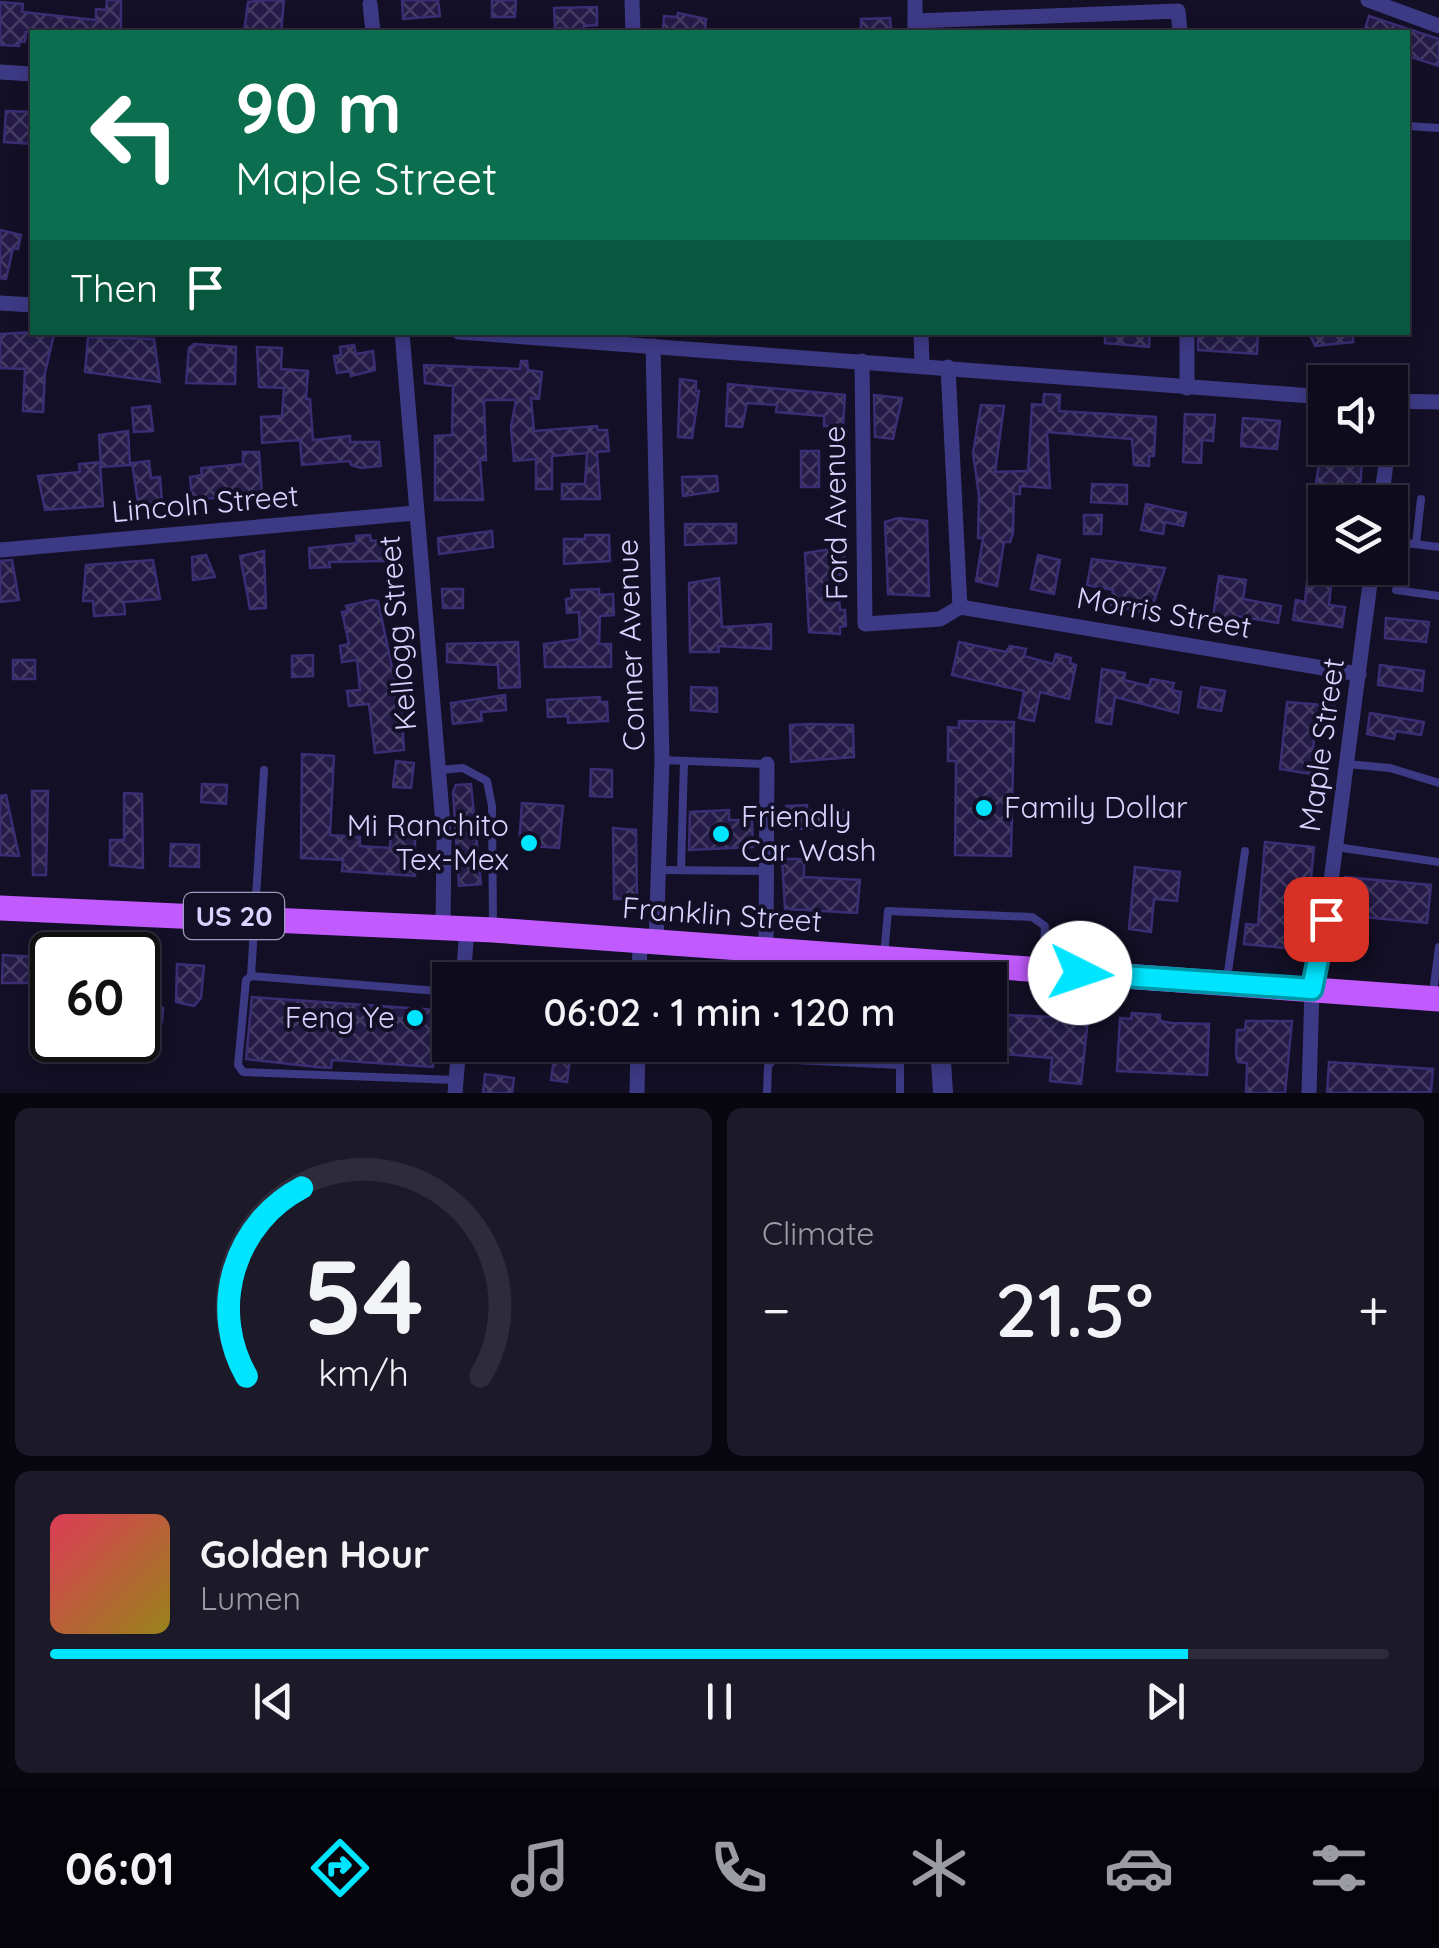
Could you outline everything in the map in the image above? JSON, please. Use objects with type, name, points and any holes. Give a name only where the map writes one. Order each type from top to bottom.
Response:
[{"type":"main road","name":"Franklin Street","points":[[0,908],[493,930],[896,962]]},
{"type":"main road","name":"Franklin Street","points":[[1007,971],[1043,970],[1436,999]]},
{"type":"street","points":[[632,0],[633,30]]},
{"type":"street","points":[[915,0],[915,27],[1178,11],[1180,30]]},
{"type":"street","points":[[1368,0],[1439,26]]},
{"type":"street","points":[[370,4],[373,30]]},
{"type":"street","points":[[0,72],[30,74]]},
{"type":"street","points":[[0,302],[30,304]]},
{"type":"street","name":"Kellogg Street","points":[[402,335],[414,513],[444,837],[460,962]]},
{"type":"street","points":[[534,335],[635,339],[653,346],[1308,396]]},
{"type":"street","points":[[921,335],[922,364]]},
{"type":"street","points":[[1186,335],[1187,388]]},
{"type":"street","name":"Conner Avenue","points":[[643,962],[658,870],[662,760],[653,346]]},
{"type":"street","name":"Ford Avenue","points":[[862,361],[865,624],[940,619],[960,606]]},
{"type":"street","points":[[948,367],[960,606]]},
{"type":"street","points":[[1408,401],[1439,402]]},
{"type":"street","name":"Lincoln Street","points":[[0,550],[414,513]]},
{"type":"street","name":"Maple Street","points":[[1309,1093],[1312,989],[1336,847],[1370,585]]},
{"type":"street","name":"Morris Street","points":[[960,606],[1359,674]]},
{"type":"street","points":[[766,951],[767,764]]},
{"type":"street","points":[[637,1093],[638,1062]]},
{"type":"street","points":[[941,1062],[943,1093]]},
{"type":"lane","points":[[1410,126],[1439,128]]},
{"type":"lane","points":[[1416,544],[1420,499]]},
{"type":"lane","points":[[1408,543],[1439,547]]},
{"type":"lane","points":[[1396,590],[1439,596]]},
{"type":"lane","points":[[662,760],[767,764]]},
{"type":"lane","points":[[680,870],[684,761]]},
{"type":"lane","points":[[1347,764],[1390,768],[1439,783]]},
{"type":"lane","points":[[438,770],[462,768],[487,780],[492,806],[493,930]]},
{"type":"lane","points":[[252,976],[264,770]]},
{"type":"lane","points":[[1336,847],[1439,862]]},
{"type":"lane","points":[[1226,983],[1245,851]]},
{"type":"lane","points":[[658,870],[766,871]]},
{"type":"lane","points":[[884,959],[888,911],[1012,915],[1032,917],[1044,926],[1043,970]]},
{"type":"lane","points":[[1436,999],[1439,951]]},
{"type":"lane","points":[[432,991],[252,976],[246,980],[238,1058],[243,1072],[456,1086]]},
{"type":"lane","points":[[767,1093],[768,1066],[774,1059],[900,1065],[900,1093]]},
{"type":"building","points":[[107,0],[121,0],[121,30],[30,30],[19,46],[0,45],[0,2],[23,4],[22,12],[96,20],[96,9],[106,10]]},
{"type":"building","points":[[284,0],[281,30],[244,30],[248,2]]},
{"type":"building","points":[[402,0],[438,0],[440,16],[403,19]]},
{"type":"building","points":[[492,0],[516,0],[515,17],[492,17]]},
{"type":"building","points":[[597,7],[597,25],[584,26],[584,30],[555,28],[554,8]]},
{"type":"building","points":[[678,13],[706,19],[705,30],[663,30],[664,16],[677,17]]},
{"type":"building","points":[[1369,16],[1439,39],[1439,66],[1410,57],[1410,30],[1365,30]]},
{"type":"building","points":[[890,18],[891,30],[861,30],[861,19]]},
{"type":"building","points":[[6,111],[30,112],[30,144],[4,142]]},
{"type":"building","points":[[0,230],[21,235],[18,249],[13,248],[6,279],[0,278]]},
{"type":"building","points":[[0,334],[54,335],[45,373],[43,412],[23,411],[25,369],[0,368]]},
{"type":"building","points":[[1105,335],[1150,335],[1149,347],[1105,343]]},
{"type":"building","points":[[1198,335],[1258,335],[1257,354],[1198,350]]},
{"type":"building","points":[[1310,335],[1353,335],[1353,342],[1315,346]]},
{"type":"building","points":[[88,337],[154,339],[160,382],[85,372]]},
{"type":"building","points":[[194,344],[236,347],[235,384],[186,383],[189,348]]},
{"type":"building","points":[[354,345],[356,354],[373,351],[375,370],[351,376],[350,371],[337,373],[334,356],[341,355],[340,347]]},
{"type":"building","points":[[257,347],[282,348],[281,369],[308,371],[306,399],[310,399],[313,440],[350,436],[350,442],[379,442],[381,466],[361,468],[350,461],[302,465],[300,440],[262,443],[261,417],[282,416],[284,388],[259,387]]},
{"type":"building","points":[[521,361],[527,361],[528,370],[542,372],[539,399],[531,398],[534,431],[597,426],[598,430],[607,430],[609,451],[597,452],[600,499],[562,499],[562,484],[585,484],[587,453],[552,456],[552,489],[536,489],[536,459],[514,461],[511,427],[516,400],[484,400],[486,460],[480,460],[483,500],[435,500],[435,436],[452,435],[453,386],[425,383],[424,365],[520,369]]},
{"type":"building","points":[[680,379],[696,381],[699,391],[692,438],[678,437]]},
{"type":"building","points":[[728,384],[845,395],[843,427],[824,426],[824,416],[776,412],[777,405],[747,403],[742,427],[726,426]]},
{"type":"building","points":[[1044,394],[1060,395],[1059,411],[1156,417],[1154,456],[1149,456],[1149,466],[1134,465],[1132,439],[1047,432],[1050,488],[1020,486],[1020,494],[1014,494],[1013,533],[1010,542],[1004,542],[997,586],[976,581],[983,538],[978,538],[979,496],[973,453],[981,405],[1004,406],[995,472],[1028,471],[1032,404],[1043,405]]},
{"type":"building","points":[[874,395],[902,398],[893,439],[875,437]]},
{"type":"building","points":[[150,406],[153,431],[134,432],[132,408]]},
{"type":"building","points":[[1185,414],[1215,415],[1213,441],[1202,440],[1201,463],[1183,462]]},
{"type":"building","points":[[1243,418],[1280,421],[1277,449],[1241,446]]},
{"type":"building","points":[[128,431],[130,465],[101,467],[99,435]]},
{"type":"building","points":[[801,451],[819,451],[819,487],[801,487]]},
{"type":"building","points":[[243,452],[259,452],[262,494],[192,500],[190,477],[202,475],[201,468],[243,464]]},
{"type":"building","points":[[149,461],[151,478],[160,477],[162,502],[138,503],[132,463]]},
{"type":"building","points":[[100,462],[103,506],[45,510],[38,476],[80,472],[79,464]]},
{"type":"building","points":[[1319,465],[1362,465],[1360,485],[1316,482]]},
{"type":"building","points":[[717,476],[718,491],[683,496],[682,477]]},
{"type":"building","points":[[1092,484],[1127,485],[1127,504],[1091,502]]},
{"type":"building","points":[[1146,504],[1186,513],[1183,526],[1165,522],[1163,534],[1141,530]]},
{"type":"building","points":[[1084,515],[1102,515],[1101,534],[1084,534]]},
{"type":"building","points":[[898,518],[927,521],[929,596],[888,594],[885,522]]},
{"type":"building","points":[[685,524],[736,524],[736,543],[685,545]]},
{"type":"building","points":[[492,531],[493,547],[439,554],[438,538]]},
{"type":"building","points":[[370,535],[371,541],[383,540],[384,561],[329,562],[330,567],[310,568],[309,548],[357,543],[356,536]]},
{"type":"building","points":[[585,535],[609,535],[610,561],[564,564],[564,539],[585,539]]},
{"type":"building","points":[[838,548],[838,552],[844,552],[845,574],[840,574],[838,582],[840,610],[845,610],[846,626],[840,627],[840,634],[809,632],[805,553]]},
{"type":"building","points":[[264,551],[266,608],[250,609],[240,556]]},
{"type":"building","points":[[206,555],[215,577],[193,580],[192,557]]},
{"type":"building","points":[[1038,555],[1060,560],[1054,594],[1031,589]]},
{"type":"building","points":[[1092,559],[1165,568],[1150,614],[1111,605],[1113,590],[1087,585]]},
{"type":"building","points":[[12,560],[19,600],[0,602],[0,561]]},
{"type":"building","points":[[153,560],[160,599],[124,602],[125,614],[94,616],[93,601],[83,601],[86,565]]},
{"type":"building","points":[[1308,571],[1308,585],[1331,585],[1329,605],[1345,607],[1342,627],[1293,620],[1296,600],[1305,602]]},
{"type":"building","points":[[1219,576],[1246,580],[1243,599],[1281,606],[1278,623],[1237,616],[1235,628],[1212,624]]},
{"type":"building","points":[[719,578],[722,627],[771,624],[771,649],[718,646],[719,652],[690,652],[689,583]]},
{"type":"building","points":[[442,589],[463,589],[463,608],[443,608]]},
{"type":"building","points":[[599,589],[599,595],[613,594],[614,615],[600,616],[599,644],[611,644],[611,667],[545,667],[544,644],[580,639],[579,612],[567,613],[566,599],[572,598],[571,590]]},
{"type":"building","points":[[378,601],[396,686],[400,686],[404,750],[375,753],[369,704],[349,706],[347,691],[360,690],[357,660],[342,662],[340,646],[349,644],[342,612],[348,611],[346,606]]},
{"type":"building","points":[[1386,618],[1429,622],[1426,642],[1385,638]]},
{"type":"building","points":[[518,642],[520,687],[499,688],[498,665],[447,662],[447,644]]},
{"type":"building","points":[[959,642],[1006,652],[1010,646],[1026,649],[1024,656],[1053,664],[1056,654],[1071,658],[1070,663],[1076,665],[1069,699],[1040,692],[1034,721],[1019,718],[1024,691],[952,675]]},
{"type":"building","points":[[313,655],[313,676],[292,677],[292,656]]},
{"type":"building","points":[[13,660],[35,660],[35,679],[13,679]]},
{"type":"building","points":[[1380,665],[1424,671],[1422,691],[1378,685]]},
{"type":"building","points":[[1102,669],[1125,673],[1124,680],[1149,686],[1151,679],[1174,683],[1172,690],[1181,692],[1178,713],[1115,697],[1111,724],[1096,722]]},
{"type":"building","points":[[691,687],[717,688],[717,712],[691,710]]},
{"type":"building","points":[[1201,687],[1225,691],[1221,711],[1198,707]]},
{"type":"building","points":[[505,695],[506,710],[481,712],[482,721],[453,724],[451,703]]},
{"type":"building","points":[[600,697],[600,702],[607,702],[608,721],[568,723],[568,716],[548,717],[547,700]]},
{"type":"building","points":[[1287,702],[1334,706],[1330,728],[1316,726],[1312,755],[1326,757],[1323,776],[1280,769]]},
{"type":"building","points":[[1370,713],[1424,722],[1421,735],[1396,731],[1394,739],[1367,734]]},
{"type":"building","name":"Family Dollar","points":[[959,721],[1014,722],[1011,856],[955,855],[956,761],[948,761],[948,727],[959,728]]},
{"type":"building","points":[[790,725],[853,725],[854,757],[791,762]]},
{"type":"building","points":[[302,754],[334,756],[330,835],[360,837],[360,846],[390,848],[391,830],[415,832],[415,876],[342,871],[343,860],[301,858]]},
{"type":"building","points":[[396,761],[414,763],[411,788],[393,787]]},
{"type":"building","points":[[591,769],[612,770],[612,797],[590,796]]},
{"type":"building","points":[[202,784],[227,785],[226,804],[201,802]]},
{"type":"building","points":[[471,784],[481,884],[459,886],[453,792],[456,785]]},
{"type":"building","points":[[32,791],[48,791],[46,875],[33,875]]},
{"type":"building","points":[[124,793],[142,794],[143,868],[110,865],[110,840],[124,840]]},
{"type":"building","points":[[6,795],[19,856],[0,855],[0,796]]},
{"type":"building","points":[[522,803],[563,806],[559,848],[519,845]]},
{"type":"building","points":[[807,805],[807,811],[847,810],[847,828],[789,829],[786,806]]},
{"type":"building","name":"Friendly Car Wash","points":[[729,810],[729,820],[752,820],[753,847],[689,850],[690,812]]},
{"type":"building","points":[[613,828],[636,830],[637,899],[614,899]]},
{"type":"building","points":[[1265,842],[1314,847],[1304,950],[1244,944],[1246,924],[1258,925]]},
{"type":"building","points":[[171,844],[199,845],[199,867],[170,866]]},
{"type":"building","points":[[782,859],[804,859],[804,877],[860,880],[857,913],[785,909]]},
{"type":"building","points":[[1135,867],[1180,872],[1177,901],[1154,899],[1151,932],[1129,929]]},
{"type":"building","points":[[1345,877],[1431,885],[1427,923],[1342,915]]},
{"type":"building","points":[[3,955],[30,957],[30,983],[2,983]]},
{"type":"building","points":[[177,964],[204,966],[201,998],[194,1006],[176,1002]]},
{"type":"building","points":[[252,997],[432,1010],[433,1067],[332,1060],[331,1068],[246,1059]]},
{"type":"building","points":[[1132,1013],[1160,1015],[1160,1021],[1171,1023],[1209,1024],[1207,1075],[1117,1071],[1120,1018],[1131,1019]]},
{"type":"building","points":[[1007,1015],[1088,1019],[1081,1084],[1050,1081],[1052,1058],[1007,1054]]},
{"type":"building","points":[[1246,1021],[1292,1021],[1285,1093],[1246,1093],[1247,1063],[1238,1062],[1236,1055],[1237,1030],[1245,1030]]},
{"type":"building","points":[[554,1062],[570,1062],[567,1082],[551,1080]]},
{"type":"building","points":[[1329,1062],[1433,1069],[1431,1092],[1327,1093]]},
{"type":"building","points":[[485,1074],[514,1078],[512,1093],[483,1093]]},
{"type":"place","name":"Family Dollar","points":[[984,808]]},
{"type":"place","name":"Friendly Car Wash","points":[[721,834]]},
{"type":"place","name":"Mi Ranchito Tex-Mex","points":[[529,843]]},
{"type":"place","name":"Feng Ye","points":[[415,1018]]},
{"type":"route","points":[[1080,973],[1312,989],[1326,919]]}]
